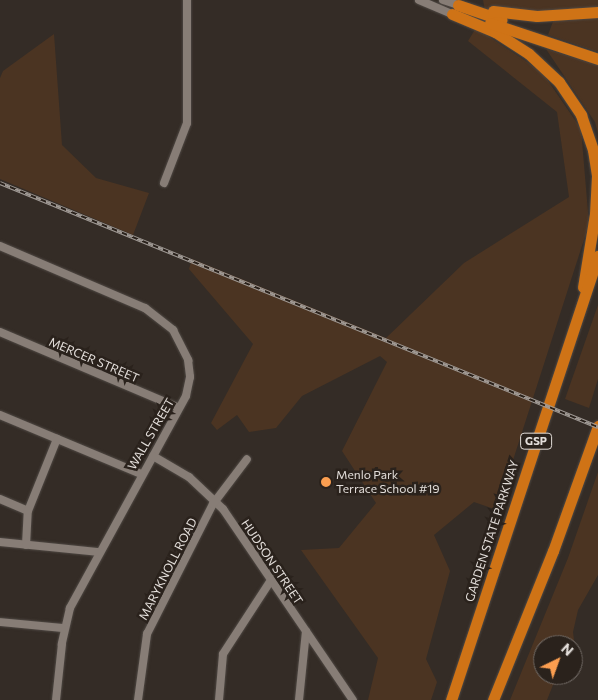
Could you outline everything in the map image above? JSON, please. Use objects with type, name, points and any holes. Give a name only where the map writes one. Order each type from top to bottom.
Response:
[{"type":"highway","points":[[455,10],[528,16],[598,12]]},
{"type":"highway","points":[[455,10],[598,52]]},
{"type":"highway","points":[[455,10],[494,25],[598,59]]},
{"type":"highway","points":[[455,10],[495,32],[529,54],[558,82],[581,115],[593,150],[597,185],[582,305]]},
{"type":"highway","name":"GARDEN STATE PARKWAY","points":[[451,700],[598,256]]},
{"type":"highway","points":[[493,700],[553,551],[598,426]]},
{"type":"highway","points":[[445,700],[459,676]]},
{"type":"street","points":[[164,184],[187,122],[187,0]]},
{"type":"street","points":[[419,0],[455,10]]},
{"type":"street","points":[[443,0],[455,10]]},
{"type":"street","name":"WALL STREET","points":[[0,246],[145,308],[162,319],[173,330],[188,360],[190,376],[179,408],[74,598],[64,628],[56,700]]},
{"type":"street","name":"MERCER STREET","points":[[0,332],[179,408]]},
{"type":"street","points":[[0,415],[141,474]]},
{"type":"street","points":[[26,545],[28,511],[57,439]]},
{"type":"street","name":"HUDSON STREET","points":[[153,456],[189,477],[216,501],[353,700]]},
{"type":"street","name":"MARYKNOLL ROAD","points":[[138,700],[147,634],[216,501],[247,459]]},
{"type":"street","points":[[0,499],[28,511]]},
{"type":"street","points":[[0,542],[99,552]]},
{"type":"street","points":[[219,700],[223,654],[271,580]]},
{"type":"street","points":[[0,622],[64,628]]},
{"type":"street","points":[[299,700],[306,631]]},
{"type":"shaded area","points":[[483,0],[598,0],[598,52],[548,35],[555,16],[485,10]]},
{"type":"shaded area","points":[[476,28],[542,72],[581,129],[589,224],[497,510],[474,502],[434,535],[450,571],[426,659],[437,682],[431,700],[368,700],[378,658],[301,550],[339,548],[376,503],[342,451],[387,362],[380,356],[302,396],[276,428],[249,432],[237,415],[217,430],[211,423],[253,344],[189,269],[192,259],[386,338],[464,263],[569,197],[557,112],[468,41]]},
{"type":"shaded area","points":[[54,34],[62,145],[96,178],[149,193],[133,235],[0,179],[0,78],[3,71]]},
{"type":"shaded area","points":[[546,49],[598,65],[598,133],[595,122]]},
{"type":"shaded area","points":[[598,305],[598,379],[589,408],[565,399]]},
{"type":"shaded area","points":[[598,472],[598,575],[578,610],[573,635],[537,635],[568,558]]},
{"type":"shaded area","points":[[533,644],[533,685],[553,685],[547,700],[510,700]]},
{"type":"railway","points":[[0,183],[598,427]]},
{"type":"place","name":"Menlo Park Terrace School #19","points":[[326,482]]}]
